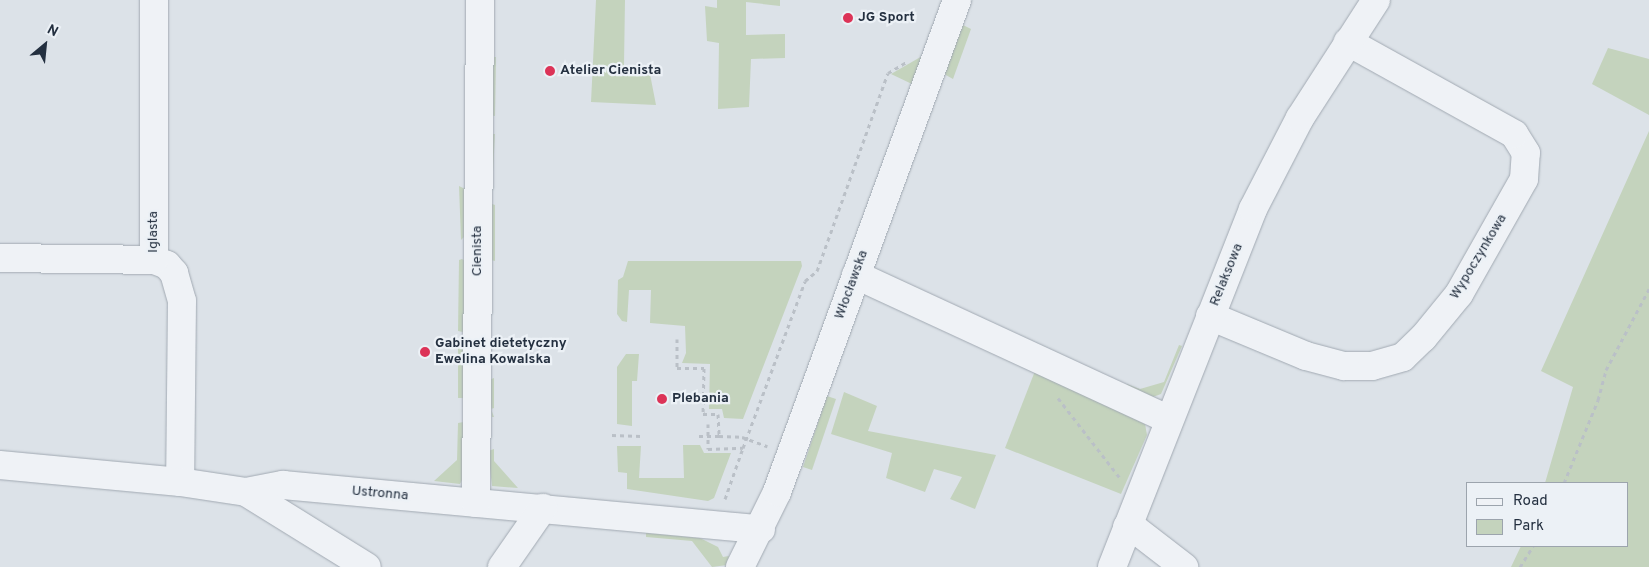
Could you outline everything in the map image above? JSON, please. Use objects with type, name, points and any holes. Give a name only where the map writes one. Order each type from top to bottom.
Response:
[{"type":"street","name":"Iglasta","points":[[154,0],[154,260],[167,265],[174,273],[182,301],[180,482]]},
{"type":"street","name":"Cienista","points":[[476,503],[480,0]]},
{"type":"street","name":"Włocławska","points":[[740,567],[761,529],[957,0]]},
{"type":"street","name":"Relaksowa","points":[[1112,567],[1168,419],[1253,210],[1278,158],[1348,42],[1376,0]]},
{"type":"street","name":"Wypoczynkowa","points":[[1210,316],[1306,356],[1344,366],[1372,366],[1402,356],[1424,338],[1459,294],[1524,179],[1526,153],[1514,134],[1348,42]]},
{"type":"street","points":[[0,258],[154,260]]},
{"type":"street","points":[[856,275],[1168,419]]},
{"type":"street","name":"Ustronna","points":[[0,465],[180,482],[246,492],[282,485],[761,529]]},
{"type":"street","points":[[246,492],[367,567]]},
{"type":"street","points":[[502,567],[543,508]]},
{"type":"street","points":[[1127,527],[1136,530],[1184,567]]},
{"type":"path","points":[[723,504],[805,281],[816,271],[888,73],[913,57]]},
{"type":"path","points":[[1564,482],[1598,400],[1606,370],[1649,289]]},
{"type":"path","points":[[1056,396],[1123,482]]},
{"type":"path","points":[[708,424],[708,450],[743,448]]},
{"type":"path","points":[[612,435],[641,436]]},
{"type":"path","points":[[700,436],[719,436]]},
{"type":"path","points":[[1521,566],[1531,547]]},
{"type":"green space","points":[[596,0],[625,0],[624,65],[649,69],[656,105],[591,102]]},
{"type":"green space","points":[[717,0],[780,0],[780,6],[746,2],[746,35],[785,34],[785,58],[751,59],[749,107],[718,109],[719,43],[707,41],[705,6],[717,8]]},
{"type":"green space","points":[[963,25],[971,29],[953,79],[944,74]]},
{"type":"green space","points":[[1608,48],[1649,59],[1649,115],[1592,84]]},
{"type":"green space","points":[[924,55],[914,85],[891,74]]},
{"type":"green space","points":[[489,57],[496,57],[495,116],[489,115]]},
{"type":"green space","points":[[1649,131],[1649,567],[1511,567],[1521,547],[1629,547],[1629,482],[1545,482],[1573,387],[1541,371]]},
{"type":"green space","points":[[493,134],[495,134],[492,190]]},
{"type":"green space","points":[[459,186],[465,189],[465,236],[461,240]]},
{"type":"green space","points":[[492,204],[495,205],[495,261],[491,260]]},
{"type":"green space","points":[[459,260],[465,261],[466,329],[463,332],[458,331]]},
{"type":"green space","points":[[628,261],[801,261],[802,266],[743,419],[724,418],[722,409],[709,409],[710,364],[682,363],[686,353],[685,326],[650,323],[651,290],[629,290],[627,322],[622,321],[617,314],[618,280],[623,277]]},
{"type":"green space","points":[[1179,345],[1182,346],[1161,394],[1150,398],[1131,396],[1127,384],[1140,389],[1164,382]]},
{"type":"green space","points":[[458,346],[465,348],[465,398],[458,398]]},
{"type":"green space","points":[[626,354],[639,354],[637,381],[632,381],[632,426],[617,424],[617,367]]},
{"type":"green space","points":[[1035,371],[1145,424],[1147,435],[1121,494],[1005,448]]},
{"type":"green space","points":[[494,378],[494,408],[491,409],[489,380]]},
{"type":"green space","points":[[844,392],[877,406],[868,431],[996,455],[975,509],[950,499],[962,477],[934,469],[925,492],[886,478],[892,453],[831,434]]},
{"type":"green space","points":[[827,396],[836,399],[812,470],[803,467]]},
{"type":"green space","points":[[464,422],[463,478],[460,484],[434,481],[457,460],[458,423]]},
{"type":"green space","points":[[683,445],[700,445],[704,453],[731,453],[714,498],[708,501],[627,489],[627,473],[618,472],[617,446],[641,446],[639,478],[684,478]]},
{"type":"green space","points":[[494,449],[494,461],[518,488],[492,486],[488,451]]},
{"type":"green space","points":[[646,533],[700,538],[718,547],[723,557],[729,556],[727,565],[712,567],[692,541],[646,537]]},
{"type":"place","name":"JG Sport","points":[[848,18]]},
{"type":"place","name":"Atelier Cienista","points":[[550,71]]},
{"type":"place","name":"Gabinet dietetyczny Ewelina Kowalska","points":[[425,352]]},
{"type":"place","name":"Plebania","points":[[662,399]]}]
